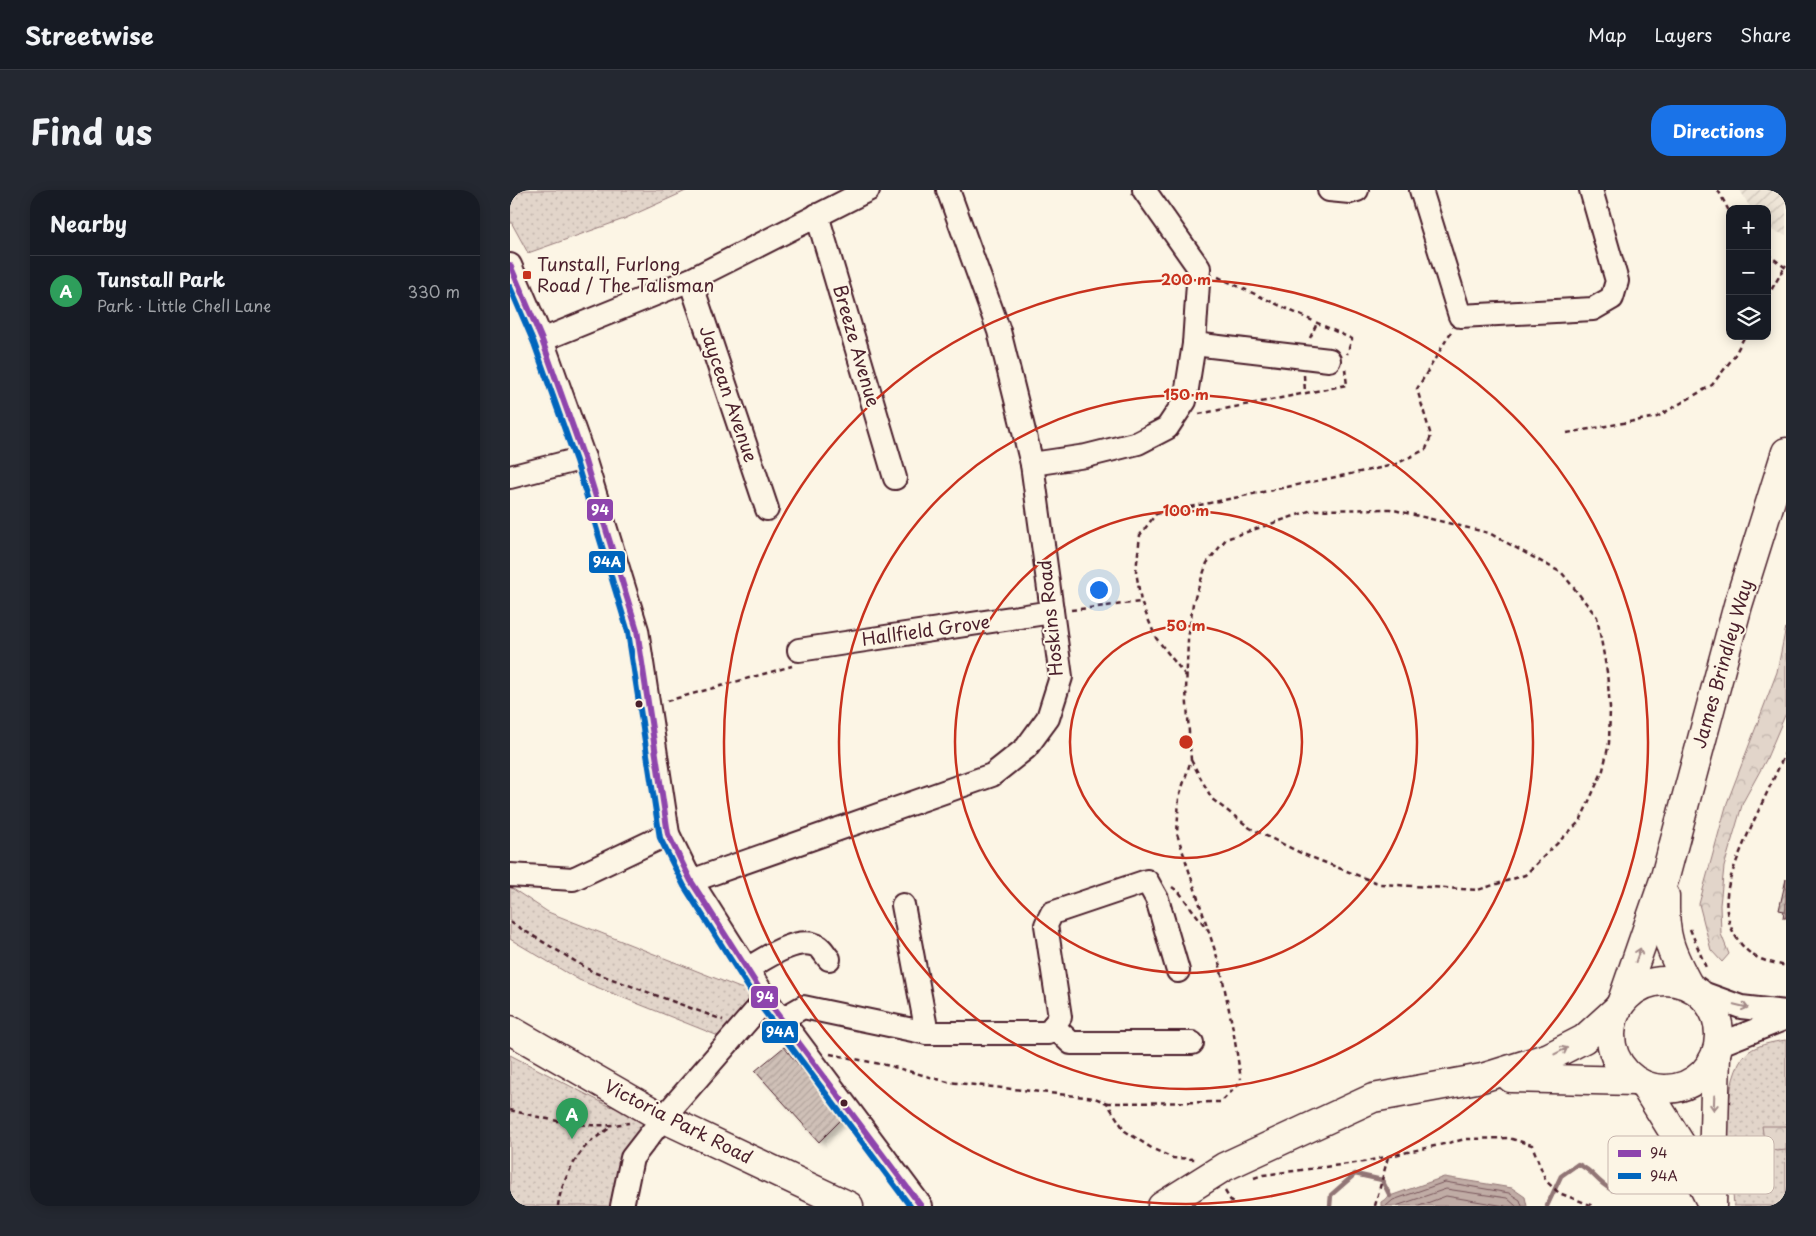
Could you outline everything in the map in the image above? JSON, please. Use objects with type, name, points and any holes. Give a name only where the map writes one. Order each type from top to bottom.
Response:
[{"type":"main road","name":"James Brindley Way","points":[[1620,1005],[1665,877],[1738,604],[1786,452]]},
{"type":"main road","name":"James Brindley Way","points":[[1665,877],[1664,926],[1670,950],[1699,985]]},
{"type":"main road","points":[[1162,1206],[1213,1178],[1373,1098],[1482,1078],[1549,1057],[1584,1039],[1636,990],[1656,982],[1699,985],[1718,1023],[1714,1136]]},
{"type":"main road","points":[[1620,1005],[1612,1023],[1611,1041],[1616,1059],[1627,1074],[1640,1083],[1675,1136]]},
{"type":"main road","name":"Victoria Park Road","points":[[510,1030],[663,1118],[849,1206]]},
{"type":"main road","points":[[1482,1078],[1640,1083],[1666,1089],[1686,1085],[1695,1080],[1709,1066],[1717,1050]]},
{"type":"main road","points":[[1187,1206],[1213,1178]]},
{"type":"street","points":[[542,340],[690,280],[868,190]]},
{"type":"street","name":"Hoskins Road","points":[[691,881],[992,775],[1026,748],[1048,718],[1061,677],[1032,464],[999,331],[948,190]]},
{"type":"street","points":[[1032,464],[1086,456],[1138,443],[1167,428],[1185,402],[1194,344],[1199,268],[1144,190]]},
{"type":"street","points":[[1329,190],[1350,192],[1357,190]]},
{"type":"street","points":[[1421,190],[1460,316],[1593,308],[1612,298],[1617,281],[1591,190]]},
{"type":"street","name":"Breeze Avenue","points":[[817,215],[895,478]]},
{"type":"street","points":[[510,265],[542,340],[584,458],[637,630],[668,834],[691,881],[766,998],[921,1206]]},
{"type":"street","name":"Jaycean Avenue","points":[[690,280],[767,509]]},
{"type":"street","points":[[1194,344],[1329,360]]},
{"type":"street","points":[[510,477],[584,458]]},
{"type":"street","name":"Hallfield Grove","points":[[799,650],[1052,612]]},
{"type":"street","points":[[510,875],[573,879],[668,834]]},
{"type":"street","points":[[782,1019],[803,1007],[927,1033],[1048,1034],[1060,1018],[1046,925],[1052,913],[1147,881],[1157,899],[1178,971]]},
{"type":"street","points":[[902,905],[927,1033]]},
{"type":"street","points":[[747,970],[779,951],[804,943],[820,947],[829,960]]},
{"type":"street","points":[[1699,985],[1741,1007],[1786,1012]]},
{"type":"street","points":[[622,1206],[632,1158],[663,1118],[766,998]]},
{"type":"street","points":[[1717,1050],[1786,1018]]},
{"type":"street","points":[[1053,1026],[1071,1043],[1192,1043]]},
{"type":"path","points":[[1718,190],[1726,205]]},
{"type":"path","points":[[1768,295],[1785,267],[1771,257]]},
{"type":"path","points":[[1187,677],[1156,638],[1141,602],[1136,570],[1140,535],[1156,514],[1394,465],[1426,449],[1431,436],[1417,390],[1460,316]]},
{"type":"path","points":[[1566,433],[1657,417],[1712,385],[1733,358],[1743,340]]},
{"type":"path","points":[[808,1055],[814,1051],[822,1052],[890,1066],[948,1082],[1095,1098],[1107,1103],[1221,1102],[1241,1081],[1220,966],[1177,834],[1179,797],[1191,760],[1187,677],[1193,603],[1207,563],[1226,539],[1312,510],[1390,509],[1489,532],[1562,573],[1598,617],[1607,672],[1610,708],[1609,743],[1603,770],[1580,821],[1525,875],[1478,890],[1380,884],[1303,854],[1250,828],[1212,799],[1191,760]]},
{"type":"path","points":[[1052,612],[1141,602]]},
{"type":"path","points":[[648,706],[792,666],[799,650]]},
{"type":"path","points":[[1786,751],[1744,843],[1730,878],[1726,896],[1727,914],[1731,929],[1750,953],[1763,960],[1786,966]]},
{"type":"path","points":[[1147,881],[1172,887],[1179,892],[1209,930]]},
{"type":"path","points":[[1687,921],[1699,985]]},
{"type":"path","points":[[510,922],[593,972],[743,1027]]},
{"type":"path","points":[[1107,1103],[1124,1131],[1153,1149],[1173,1158],[1195,1158],[1206,1163],[1213,1178],[1234,1206]]},
{"type":"path","points":[[510,1110],[574,1125],[612,1126],[663,1118]]},
{"type":"path","points":[[558,1206],[559,1197],[568,1175],[587,1146],[612,1126]]},
{"type":"path","points":[[1248,1180],[1263,1175],[1388,1156],[1466,1139],[1509,1138],[1532,1146],[1546,1181],[1559,1193],[1592,1206]]},
{"type":"path","points":[[1375,1206],[1388,1156]]},
{"type":"shaded area","points":[[1740,190],[1786,190],[1786,235],[1771,230],[1771,205],[1749,205]]},
{"type":"green space","points":[[525,190],[688,190],[624,219],[528,253],[510,220],[510,197]]},
{"type":"green space","points":[[1786,627],[1786,713],[1766,760],[1743,802],[1724,867],[1720,905],[1721,934],[1729,954],[1722,962],[1711,950],[1699,904],[1727,803],[1777,672]]},
{"type":"green space","points":[[510,887],[548,912],[740,988],[761,991],[731,1041],[579,980],[510,939]]},
{"type":"green space","points":[[1786,1040],[1786,1206],[1734,1206],[1733,1194],[1774,1194],[1774,1136],[1728,1136],[1728,1128],[1731,1088],[1736,1071],[1744,1056],[1753,1049]]},
{"type":"green space","points":[[510,1055],[607,1105],[646,1117],[645,1125],[613,1206],[510,1206]]},
{"type":"green space","points":[[1762,1126],[1786,1126],[1786,1150],[1774,1150],[1774,1136],[1763,1136]]},
{"type":"water","points":[[1444,1177],[1512,1188],[1525,1197],[1527,1206],[1381,1206],[1381,1202],[1390,1196]]},
{"type":"building","points":[[1786,879],[1786,918],[1783,918],[1784,911],[1779,910]]},
{"type":"building","points":[[784,1047],[842,1119],[819,1142],[755,1071]]},
{"type":"waterway","points":[[1547,1206],[1561,1176],[1578,1164],[1608,1187]]},
{"type":"waterway","points":[[1330,1206],[1331,1195],[1355,1174],[1382,1180],[1390,1196]]},
{"type":"transit line","name":"94","points":[[510,265],[542,340],[584,458],[637,630],[668,834],[691,881],[766,999],[921,1206]]},
{"type":"transit line","name":"94A","points":[[510,287],[534,343],[576,461],[628,632],[660,838],[684,886],[759,1004],[910,1206]]},
{"type":"place","name":"Tunstall, Furlong Road / The Talisman","points":[[527,275]]},
{"type":"place","name":"Tunstall Park","points":[[572,1139]]}]
